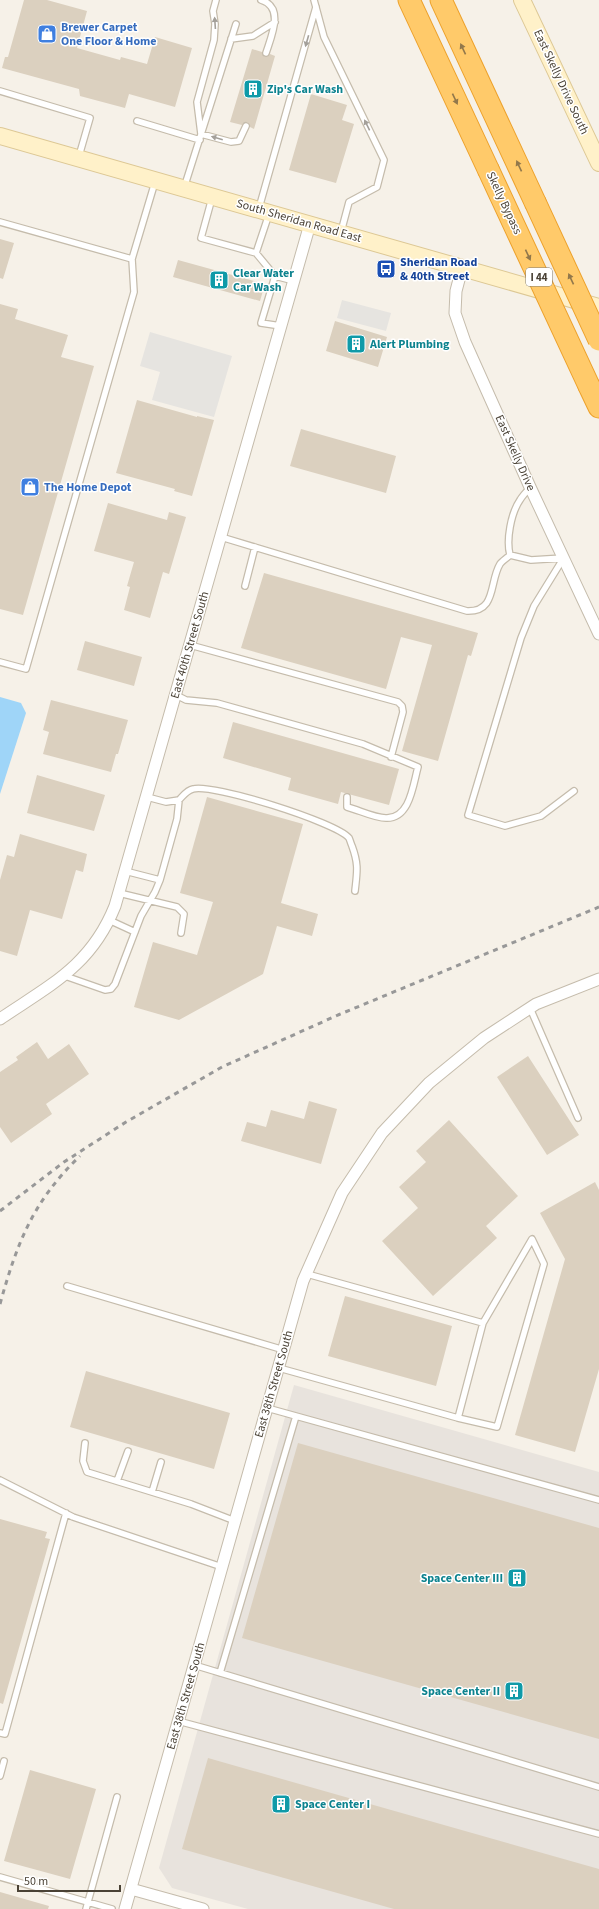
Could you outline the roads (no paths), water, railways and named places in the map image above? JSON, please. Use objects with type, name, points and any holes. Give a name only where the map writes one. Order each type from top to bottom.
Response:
[{"type":"highway","name":"Skelly Bypass","points":[[409,0],[599,407]]},
{"type":"highway","name":"I 44","points":[[440,0],[599,340]]},
{"type":"main road","name":"East Skelly Drive South","points":[[524,1],[599,163]]},
{"type":"main road","name":"South Sheridan Road East","points":[[0,136],[599,307]]},
{"type":"street","name":"East 40th Street South","points":[[0,1019],[65,976],[86,956],[103,933],[120,893],[310,224]]},
{"type":"street","name":"East Skelly Drive","points":[[462,268],[456,291],[455,313],[465,342],[530,487],[599,634]]},
{"type":"street","name":"East 38th Street South","points":[[125,1909],[306,1274],[342,1193],[382,1133],[429,1083],[484,1038],[536,1004],[599,978]]},
{"type":"street","points":[[131,1889],[203,1909]]},
{"type":"lane","points":[[201,137],[196,102],[214,40],[215,24],[213,11],[216,0]]},
{"type":"lane","points":[[261,0],[266,1],[273,9],[276,17],[266,53]]},
{"type":"lane","points":[[314,0],[324,37],[384,160],[377,187],[349,202],[341,233]]},
{"type":"lane","points":[[256,253],[264,211],[297,76],[316,6]]},
{"type":"lane","points":[[231,39],[253,36],[275,22]]},
{"type":"lane","points":[[184,188],[236,24]]},
{"type":"lane","points":[[0,91],[90,118],[78,158]]},
{"type":"lane","points":[[137,121],[201,137],[231,142],[239,141],[246,126]]},
{"type":"lane","points":[[0,662],[26,669],[134,292],[132,259],[155,180]]},
{"type":"lane","points":[[213,196],[201,238],[256,253],[275,276],[294,280]]},
{"type":"lane","points":[[0,222],[132,259]]},
{"type":"lane","points":[[275,276],[261,323],[281,326]]},
{"type":"lane","points":[[510,555],[508,549],[514,512],[519,500],[530,487]]},
{"type":"lane","points":[[221,537],[460,608],[478,611],[489,599],[500,564],[510,555]]},
{"type":"lane","points":[[245,586],[255,547]]},
{"type":"lane","points":[[510,555],[531,560],[563,558]]},
{"type":"lane","points":[[563,558],[534,606],[521,638],[468,815],[505,826],[541,816],[574,791]]},
{"type":"lane","points":[[190,645],[398,702],[402,706],[404,712],[391,757]]},
{"type":"lane","points":[[176,695],[186,700],[217,704],[363,744],[418,767],[406,808],[397,816],[386,818],[347,807],[347,797]]},
{"type":"lane","points":[[65,976],[100,989],[111,989],[115,984],[141,916],[160,880],[177,819],[179,800],[185,793],[193,789],[209,788],[297,813],[328,825],[348,838],[358,862],[355,891]]},
{"type":"lane","points":[[147,797],[166,802],[179,800]]},
{"type":"lane","points":[[126,871],[160,880]]},
{"type":"lane","points":[[120,893],[137,898],[151,899],[177,907],[184,914],[181,933]]},
{"type":"lane","points":[[109,920],[135,932]]},
{"type":"lane","points":[[530,1008],[578,1118]]},
{"type":"lane","points":[[279,1368],[458,1418],[497,1427],[544,1264],[532,1239],[483,1323],[458,1418]]},
{"type":"lane","points":[[306,1274],[483,1323]]},
{"type":"lane","points":[[67,1286],[284,1350]]},
{"type":"lane","points":[[267,1408],[599,1500]]},
{"type":"lane","points":[[220,1673],[296,1416]]},
{"type":"lane","points":[[85,1443],[83,1461],[87,1472],[191,1504],[235,1521]]},
{"type":"lane","points":[[117,1481],[128,1451]]},
{"type":"lane","points":[[152,1492],[160,1462]]},
{"type":"lane","points":[[0,1480],[73,1517],[222,1567]]},
{"type":"lane","points":[[0,1733],[5,1734],[66,1514]]},
{"type":"lane","points":[[194,1665],[599,1787]]},
{"type":"lane","points":[[178,1721],[599,1834]]},
{"type":"lane","points":[[0,1776],[4,1761]]},
{"type":"lane","points":[[86,1909],[118,1797]]},
{"type":"lane","points":[[0,1877],[112,1909]]},
{"type":"water","points":[[0,697],[21,703],[26,713],[0,794]]},
{"type":"railway","points":[[0,1211],[64,1162],[126,1122],[222,1067],[338,1015],[599,907]]},
{"type":"railway","points":[[0,1304],[13,1261],[29,1224],[50,1190],[80,1156]]},
{"type":"place","name":"Brewer Carpet One Floor & Home","points":[[47,34]]},
{"type":"place","name":"Zip's Car Wash","points":[[253,89]]},
{"type":"place","name":"Sheridan Road & 40th Street","points":[[386,269]]},
{"type":"place","name":"Clear Water Car Wash","points":[[219,280]]},
{"type":"place","name":"Alert Plumbing","points":[[356,344]]},
{"type":"place","name":"The Home Depot","points":[[30,487]]},
{"type":"place","name":"Space Center III","points":[[517,1578]]},
{"type":"place","name":"Space Center II","points":[[514,1691]]},
{"type":"place","name":"Space Center I","points":[[281,1804]]}]
